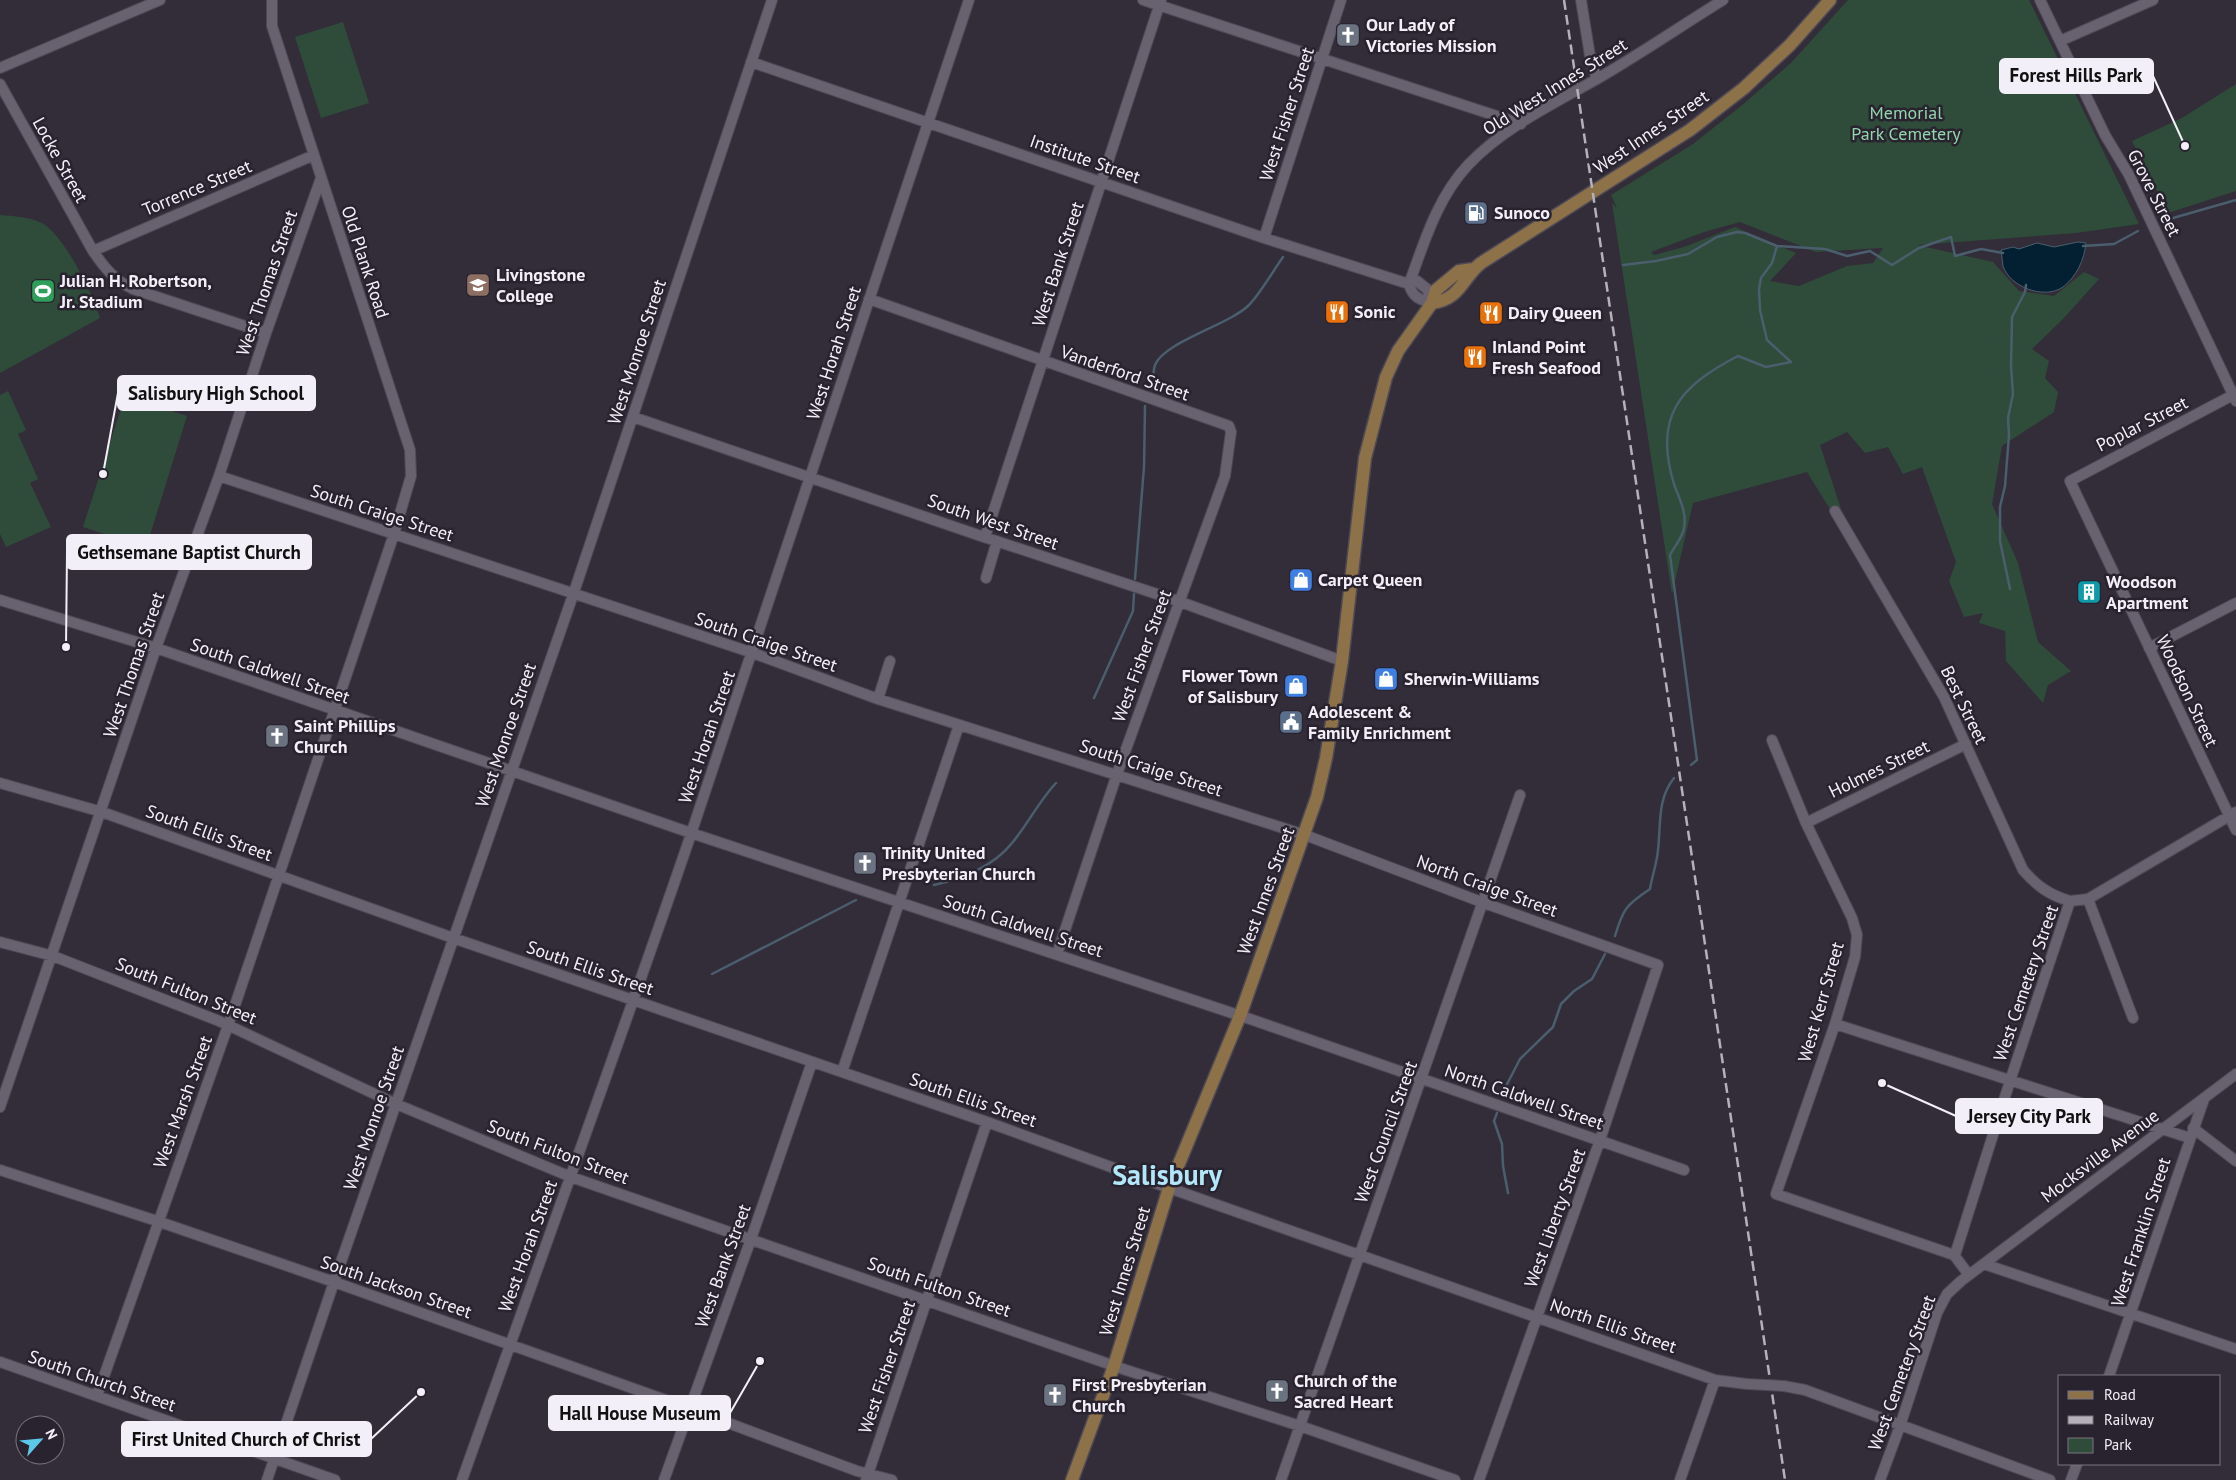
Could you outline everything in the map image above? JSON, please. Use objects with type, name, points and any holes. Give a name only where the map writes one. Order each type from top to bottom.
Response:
[{"type":"main road","name":"West Innes Street","points":[[1072,1480],[1114,1366],[1169,1188],[1240,1016],[1317,797],[1326,758],[1342,661],[1365,458],[1386,377],[1398,351],[1432,303],[1443,301],[1450,297],[1468,281],[1473,269],[1690,130],[1744,88],[1783,51],[1830,0]]},
{"type":"street","points":[[0,68],[160,0]]},
{"type":"street","name":"Old Plank Road","points":[[272,0],[272,26],[410,450],[411,476],[394,534]]},
{"type":"street","name":"West Monroe Street","points":[[267,1480],[573,595],[772,0]]},
{"type":"street","name":"West Horah Street","points":[[462,1480],[571,1177],[753,653],[969,0]]},
{"type":"street","points":[[1143,0],[1160,3],[1521,124]]},
{"type":"street","name":"West Fisher Street","points":[[1264,238],[1341,0]]},
{"type":"street","points":[[1581,0],[1591,62],[1597,79]]},
{"type":"street","name":"Old West Innes Street","points":[[1409,284],[1433,219],[1447,193],[1468,166],[1521,124],[1723,0]]},
{"type":"street","name":"Grove Street","points":[[2040,0],[2105,135],[2128,175],[2235,398]]},
{"type":"street","points":[[2060,41],[2152,0]]},
{"type":"street","name":"West Bank Street","points":[[985,537],[1160,3]]},
{"type":"street","name":"Institute Street","points":[[750,62],[1264,238],[1409,284],[1417,281],[1427,289],[1432,303]]},
{"type":"street","name":"Locke Street","points":[[0,84],[93,251]]},
{"type":"street","name":"Torrence Street","points":[[93,251],[314,155]]},
{"type":"street","name":"West Thomas Street","points":[[0,1106],[53,956],[156,648],[219,476],[266,333],[321,178]]},
{"type":"street","points":[[93,251],[106,270],[122,284],[266,333]]},
{"type":"street","name":"Vanderford Street","points":[[869,299],[1043,362],[1229,426]]},
{"type":"street","name":"Poplar Street","points":[[2072,484],[2070,481],[2073,478],[2235,398]]},
{"type":"street","name":"South West Street","points":[[633,418],[1178,601],[1342,661]]},
{"type":"street","name":"West Fisher Street","points":[[1056,954],[1178,601],[1225,476],[1231,432],[1229,426]]},
{"type":"street","name":"South Craige Street","points":[[219,476],[573,595],[753,653],[878,699],[1305,835]]},
{"type":"street","name":"Woodson Street","points":[[2072,484],[2149,648],[2232,814],[2236,830]]},
{"type":"street","name":"Best Street","points":[[1835,511],[1944,697],[2022,870],[2042,890],[2054,897],[2070,901]]},
{"type":"street","name":"West Marsh Street","points":[[96,1396],[228,1024],[394,534]]},
{"type":"street","points":[[986,578],[997,541]]},
{"type":"street","name":"South Caldwell Street","points":[[0,600],[156,648],[691,833],[1240,1016]]},
{"type":"street","points":[[2149,648],[2236,603]]},
{"type":"street","points":[[878,699],[890,661]]},
{"type":"street","points":[[842,1072],[959,725]]},
{"type":"street","name":"West Kerr Street","points":[[1772,740],[1806,823],[1852,918],[1857,935],[1855,957],[1835,1024],[1776,1194],[1955,1256]]},
{"type":"street","name":"Holmes Street","points":[[1806,823],[1966,744]]},
{"type":"street","name":"South Ellis Street","points":[[0,783],[102,812],[453,938],[987,1122],[1169,1188]]},
{"type":"street","name":"West Council Street","points":[[1281,1480],[1358,1255],[1484,903],[1520,795]]},
{"type":"street","name":"West Cemetery Street","points":[[1955,1256],[2010,1081],[2070,901],[2088,899],[2232,814]]},
{"type":"street","name":"North Craige Street","points":[[1305,835],[1658,966]]},
{"type":"street","points":[[2088,899],[2133,1018]]},
{"type":"street","name":"South Fulton Street","points":[[0,942],[53,956],[228,1024],[396,1104],[571,1177],[1114,1366],[1300,1426],[1455,1480]]},
{"type":"street","name":"West Liberty Street","points":[[1479,1480],[1600,1140],[1658,966]]},
{"type":"street","name":"North Caldwell Street","points":[[1240,1016],[1684,1170]]},
{"type":"street","points":[[1835,1024],[2163,1129],[2191,1133],[2236,1161]]},
{"type":"street","name":"West Bank Street","points":[[664,1480],[688,1408],[751,1239],[812,1062]]},
{"type":"street","name":"Mocksville Avenue","points":[[1984,1264],[2236,1074]]},
{"type":"street","name":"West Franklin Street","points":[[2108,1375],[2131,1315],[2204,1099]]},
{"type":"street","name":"West Fisher Street","points":[[867,1477],[987,1122]]},
{"type":"street","name":"South Jackson Street","points":[[0,1170],[157,1221],[510,1344],[688,1408],[867,1477],[892,1480]]},
{"type":"street","name":"North Ellis Street","points":[[1169,1188],[1715,1380],[1784,1386],[1806,1390],[2050,1480]]},
{"type":"street","points":[[1955,1256],[1969,1275]]},
{"type":"street","points":[[1984,1264],[2236,1349]]},
{"type":"street","name":"West Cemetery Street","points":[[1880,1480],[1940,1306],[1950,1291],[1984,1264]]},
{"type":"street","name":"South Church Street","points":[[0,1362],[335,1480]]},
{"type":"street","points":[[1680,1480],[1715,1380]]},
{"type":"street","points":[[2071,1480],[2077,1465]]},
{"type":"green space","name":"Memorial Park Cemetery","points":[[1848,0],[2029,0],[2139,224],[2076,233],[1917,245],[1993,262],[2019,291],[2054,296],[2084,272],[2099,279],[2063,319],[2032,349],[2049,361],[2045,378],[2058,392],[2054,412],[2002,446],[1992,504],[2018,563],[2038,642],[2071,671],[2048,685],[2043,703],[2006,661],[2005,631],[1979,623],[1983,613],[1964,617],[1949,581],[1956,562],[1922,467],[1903,474],[1888,447],[1865,453],[1847,432],[1820,445],[1841,509],[1833,514],[1807,472],[1693,503],[1672,594],[1612,203],[1617,208],[1611,195],[1693,144],[1791,63]],"holes":[[[1740,222],[1816,252],[1883,248],[1873,263],[1847,266],[1799,286],[1770,281],[1796,253],[1735,227],[1684,247],[1654,255],[1651,252],[1704,232]]]},
{"type":"green space","points":[[343,22],[369,103],[321,118],[295,37]]},
{"type":"green space","points":[[2236,84],[2236,191],[2168,213],[2132,141],[2182,118]]},
{"type":"green space","name":"Julian H. Robertson, Jr. Stadium","points":[[0,215],[32,219],[50,229],[77,266],[100,318],[0,373]]},
{"type":"green space","points":[[8,391],[26,430],[18,434],[38,479],[30,483],[51,527],[6,547],[0,534],[0,395]]},
{"type":"green space","points":[[125,396],[187,416],[146,548],[83,527]]},
{"type":"water","points":[[2078,242],[2086,243],[2084,256],[2079,267],[2068,283],[2055,291],[2038,292],[2028,289],[2013,280],[2003,266],[2001,250],[2013,247],[2019,249],[2037,243],[2054,247]]},
{"type":"waterway","points":[[2166,220],[2236,200]]},
{"type":"waterway","points":[[2083,246],[2114,244],[2138,231]]},
{"type":"waterway","points":[[1623,265],[1656,261],[1688,254],[1717,237],[1737,232],[1745,233],[1777,246],[1825,249],[1847,256],[1870,251],[1892,265],[1919,248],[1951,237],[1955,256],[1981,249],[2003,253]]},
{"type":"waterway","points":[[1691,765],[1697,760],[1670,555],[1680,538],[1685,522],[1682,505],[1668,460],[1667,440],[1670,422],[1676,406],[1687,392],[1718,367],[1738,356],[1766,367],[1791,362],[1767,340],[1760,310],[1759,289],[1761,278],[1772,263],[1777,246]]},
{"type":"waterway","points":[[1152,388],[1155,365],[1161,357],[1183,341],[1227,320],[1249,305],[1283,257]]},
{"type":"waterway","points":[[2010,589],[2000,541],[2000,507],[2005,486],[2009,435],[2008,418],[2013,394],[2011,366],[2012,317],[2025,292],[2026,285]]},
{"type":"waterway","points":[[1135,579],[1144,467],[1145,406]]},
{"type":"waterway","points":[[1094,698],[1133,611],[1134,594]]},
{"type":"waterway","points":[[1615,936],[1626,908],[1650,889],[1657,855],[1662,803],[1674,778]]},
{"type":"waterway","points":[[934,885],[977,870],[1005,851],[1056,783]]},
{"type":"waterway","points":[[712,974],[856,900]]},
{"type":"waterway","points":[[1503,1092],[1520,1059],[1553,1027],[1561,1004],[1574,991],[1592,979],[1605,954]]},
{"type":"waterway","points":[[1497,1113],[1494,1121],[1502,1144],[1503,1166],[1508,1193]]},
{"type":"railway","points":[[1564,0],[1785,1480]]},
{"type":"place","name":"Our Lady of Victories Mission","points":[[1348,35]]},
{"type":"place","name":"Forest Hills Park","points":[[2185,146]]},
{"type":"place","name":"Sunoco","points":[[1476,213]]},
{"type":"place","name":"Livingstone College","points":[[478,285]]},
{"type":"place","name":"Julian H. Robertson, Jr. Stadium","points":[[43,291]]},
{"type":"place","name":"Sonic","points":[[1337,312]]},
{"type":"place","name":"Dairy Queen","points":[[1491,313]]},
{"type":"place","name":"Inland Point Fresh Seafood","points":[[1475,357]]},
{"type":"place","name":"Salisbury High School","points":[[103,474]]},
{"type":"place","name":"Carpet Queen","points":[[1301,580]]},
{"type":"place","name":"Woodson Apartment","points":[[2089,592]]},
{"type":"place","name":"Gethsemane Baptist Church","points":[[66,647]]},
{"type":"place","name":"Sherwin-Williams","points":[[1386,679]]},
{"type":"place","name":"Flower Town of Salisbury","points":[[1296,686]]},
{"type":"place","name":"Adolescent & Family Enrichment","points":[[1291,722]]},
{"type":"place","name":"Saint Phillips Church","points":[[277,736]]},
{"type":"place","name":"Trinity United Presbyterian Church","points":[[865,863]]},
{"type":"place","name":"Jersey City Park","points":[[1882,1083]]},
{"type":"place","name":"Hall House Museum","points":[[760,1361]]},
{"type":"place","name":"Church of the Sacred Heart","points":[[1277,1391]]},
{"type":"place","name":"First United Church of Christ","points":[[421,1392]]},
{"type":"place","name":"First Presbyterian Church","points":[[1055,1395]]},
{"type":"district","name":"Salisbury","points":[[1167,1175]]}]
